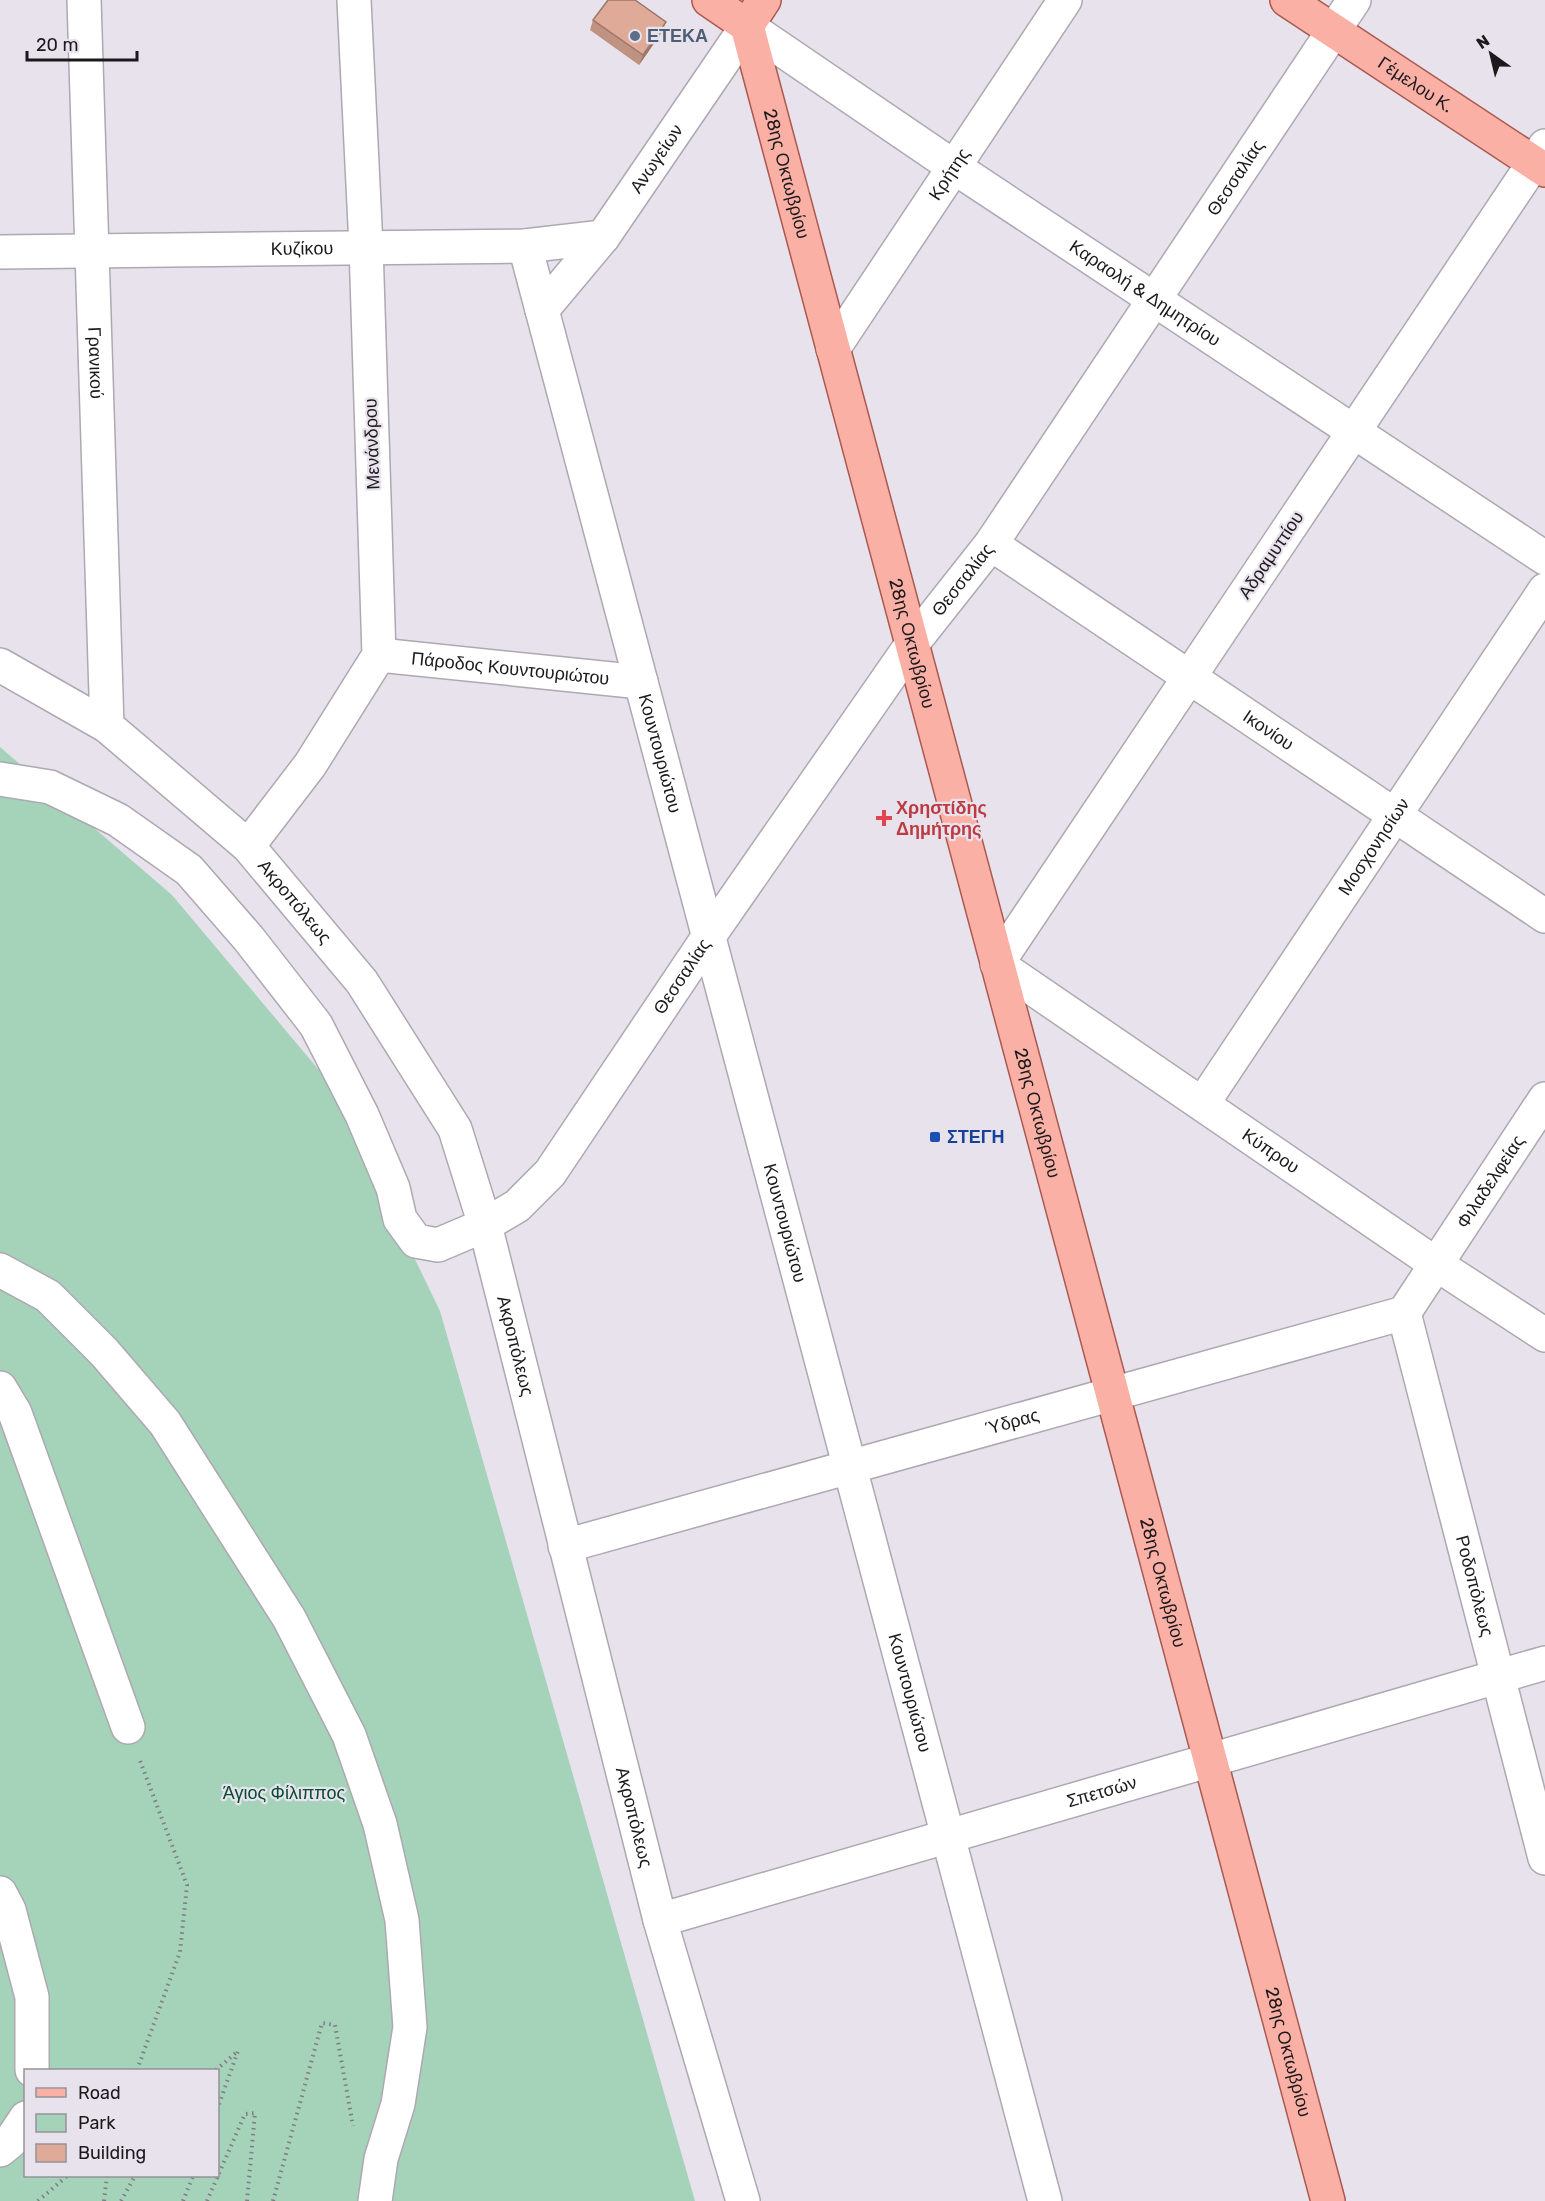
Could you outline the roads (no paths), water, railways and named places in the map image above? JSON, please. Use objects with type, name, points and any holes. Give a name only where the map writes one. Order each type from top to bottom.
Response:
[{"type":"main road","points":[[709,0],[755,13]]},
{"type":"main road","name":"Γέμελου Κ.","points":[[1287,0],[1541,159]]},
{"type":"main road","name":"28ης Οκτωβρίου","points":[[755,13],[833,349],[1328,2201]]},
{"type":"street","name":"Γρανικού","points":[[84,0],[107,726]]},
{"type":"street","name":"Μενάνδρου","points":[[354,0],[366,246],[379,655]]},
{"type":"street","name":"Κρήτης","points":[[833,349],[1065,0]]},
{"type":"street","name":"Θεσσαλίας","points":[[0,779],[50,787],[59,791],[118,820],[189,870],[249,939],[315,1024],[362,1115],[393,1188],[400,1219],[416,1240],[438,1245],[485,1225],[517,1206],[550,1173],[709,936],[912,644],[992,544],[1354,0]]},
{"type":"street","name":"Καραολή & Δημητρίου","points":[[755,13],[954,167],[1545,558]]},
{"type":"street","name":"Ανωγείων","points":[[542,310],[603,237],[755,13]]},
{"type":"street","name":"Αδραμυττίου","points":[[997,964],[1353,432],[1541,159]]},
{"type":"street","name":"Κυζίκου","points":[[0,252],[93,249],[525,246],[603,237]]},
{"type":"street","name":"Κουντουριώτου","points":[[525,246],[1045,2201]]},
{"type":"street","name":"Ικονίου","points":[[992,544],[1545,916]]},
{"type":"street","name":"Μοσχονησίων","points":[[1203,1103],[1545,590]]},
{"type":"street","name":"Πάροδος Κουντουριώτου","points":[[379,655],[641,682]]},
{"type":"street","points":[[248,846],[310,765],[379,655]]},
{"type":"street","name":"Ακροπόλεως","points":[[0,665],[107,726],[248,846],[362,982],[455,1129],[485,1225],[660,1920],[743,2201]]},
{"type":"street","name":"Κύπρου","points":[[997,964],[1436,1264],[1545,1335]]},
{"type":"street","name":"Φιλαδελφείας","points":[[1436,1264],[1545,1100]]},
{"type":"street","points":[[1404,1313],[1436,1264]]},
{"type":"street","points":[[0,1270],[48,1296],[104,1352],[165,1423],[289,1618],[349,1735],[380,1824],[402,1920],[410,2027],[398,2104],[381,2159],[375,2201]]},
{"type":"street","name":"Ύδρας","points":[[565,1546],[1404,1313]]},
{"type":"street","name":"Ροδοπόλεως","points":[[1404,1313],[1545,1858]]},
{"type":"street","points":[[0,1388],[15,1413],[128,1727]]},
{"type":"street","name":"Σπετσών","points":[[660,1920],[1545,1663]]},
{"type":"street","points":[[0,1893],[9,1910],[32,1997],[32,2069]]},
{"type":"street","points":[[0,2150],[10,2142],[24,2121]]},
{"type":"place","name":"ΕΤΕΚΑ","points":[[635,36]]},
{"type":"place","name":"Χρηστίδης Δημήτρης","points":[[884,818]]},
{"type":"place","name":"ΣΤΕΓΗ","points":[[935,1137]]},
{"type":"park label","name":"Άγιος Φίλιππος","points":[[284,1793]]}]
